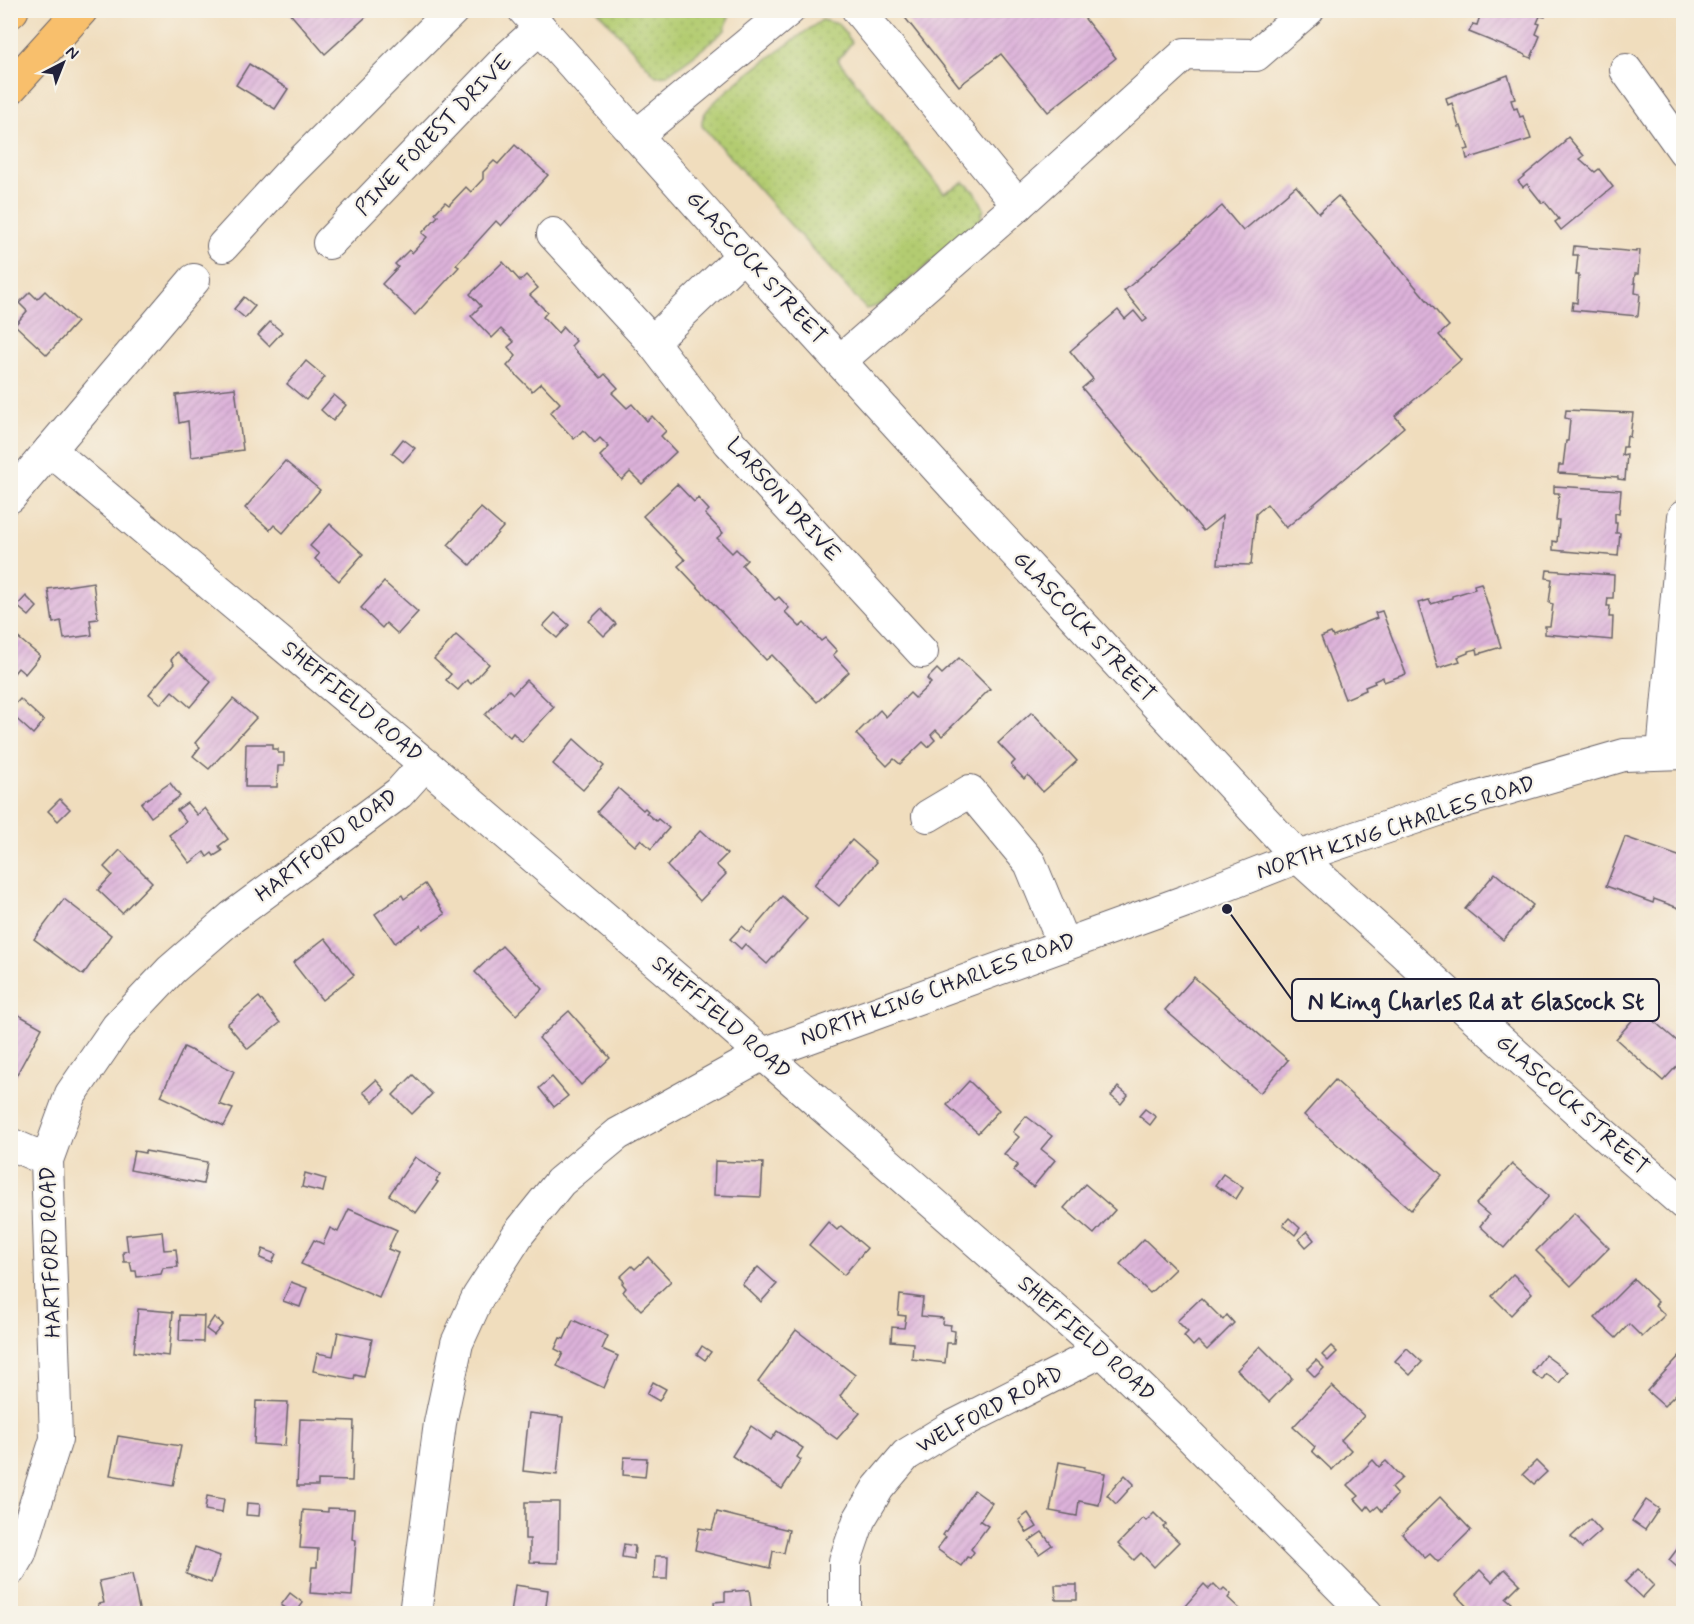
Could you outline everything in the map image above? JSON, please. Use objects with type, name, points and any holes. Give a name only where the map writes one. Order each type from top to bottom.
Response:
[{"type":"main road","points":[[10,88],[81,10]]},
{"type":"street","points":[[223,246],[288,175],[453,10]]},
{"type":"street","points":[[636,136],[789,10]]},
{"type":"street","points":[[858,10],[1018,205]]},
{"type":"street","points":[[840,361],[1185,54],[1256,56],[1308,10]]},
{"type":"street","name":"GLASCOCK STREET","points":[[532,19],[743,255],[1298,857],[1683,1204]]},
{"type":"street","name":"PINE FOREST DRIVE","points":[[330,243],[509,56],[532,19]]},
{"type":"street","points":[[1626,70],[1683,151]]},
{"type":"street","name":"LARSON DRIVE","points":[[553,234],[652,342],[729,442],[922,652]]},
{"type":"street","points":[[652,342],[743,255]]},
{"type":"street","points":[[10,496],[194,280]]},
{"type":"street","name":"SHEFFIELD ROAD","points":[[50,450],[425,764],[763,1054],[1102,1351],[1367,1614]]},
{"type":"street","points":[[1673,753],[1683,516]]},
{"type":"street","name":"NORTH KING CHARLES ROAD","points":[[415,1614],[440,1423],[457,1343],[478,1297],[519,1233],[560,1182],[618,1134],[763,1054],[1298,857],[1462,802],[1624,755],[1673,753]]},
{"type":"street","name":"HARTFORD ROAD","points":[[10,1570],[20,1553],[56,1439],[47,1160],[71,1094],[117,1027],[164,978],[232,917],[399,793],[425,764]]},
{"type":"street","points":[[928,816],[970,791],[1030,863],[1064,945]]},
{"type":"street","points":[[10,1144],[47,1160]]},
{"type":"street","name":"WELFORD ROAD","points":[[845,1614],[845,1561],[859,1520],[878,1488],[906,1455],[950,1428],[1102,1351]]},
{"type":"green space","points":[[598,11],[736,11],[729,16],[725,30],[701,50],[667,75],[656,76]]},
{"type":"green space","points":[[822,20],[838,24],[852,42],[838,60],[944,193],[964,182],[976,193],[984,209],[980,220],[964,234],[880,305],[866,309],[702,126],[703,117],[721,96]]},
{"type":"building","points":[[287,10],[365,10],[368,15],[325,54]]},
{"type":"building","points":[[899,10],[1078,10],[1116,58],[1048,112],[1001,54],[959,86]]},
{"type":"building","points":[[1482,10],[1547,10],[1545,17],[1540,16],[1537,23],[1540,24],[1536,34],[1540,36],[1531,58],[1469,32],[1473,24],[1477,25]]},
{"type":"building","points":[[249,64],[288,89],[275,109],[236,85]]},
{"type":"building","points":[[1508,75],[1515,99],[1511,100],[1514,109],[1517,108],[1520,117],[1523,116],[1531,139],[1467,159],[1465,150],[1469,149],[1452,103],[1448,105],[1446,98]]},
{"type":"building","points":[[1568,137],[1584,156],[1580,159],[1595,172],[1599,169],[1613,187],[1561,230],[1555,222],[1559,219],[1545,202],[1542,203],[1527,184],[1523,187],[1518,181]]},
{"type":"building","points":[[515,145],[548,175],[501,226],[496,221],[456,265],[459,267],[415,315],[382,284],[398,267],[395,264],[409,250],[412,253],[427,237],[422,233],[438,216],[435,213],[445,202],[449,205],[466,187],[471,192],[483,179],[483,172],[494,161],[498,164]]},
{"type":"building","points":[[1296,186],[1319,213],[1338,196],[1449,326],[1439,335],[1461,360],[1395,416],[1404,427],[1286,528],[1267,504],[1256,514],[1251,565],[1218,564],[1222,516],[1203,531],[1082,388],[1093,379],[1070,351],[1118,310],[1125,319],[1134,311],[1143,322],[1147,319],[1124,291],[1222,206],[1243,231]]},
{"type":"building","points":[[1574,246],[1636,252],[1640,250],[1638,274],[1635,274],[1634,283],[1636,283],[1635,293],[1640,294],[1638,316],[1572,310],[1573,302],[1577,303],[1579,275],[1576,275],[1578,255],[1573,255]]},
{"type":"building","points":[[503,262],[520,281],[526,275],[538,288],[530,295],[547,312],[543,317],[558,333],[563,327],[576,341],[571,346],[601,378],[605,374],[618,388],[612,393],[627,408],[632,404],[647,421],[652,416],[666,431],[661,436],[676,452],[642,484],[630,472],[622,480],[600,456],[609,447],[600,438],[595,443],[583,430],[574,439],[550,413],[560,403],[541,383],[532,391],[507,366],[516,356],[508,347],[514,342],[501,329],[492,338],[471,316],[481,306],[470,294]]},
{"type":"building","points":[[45,291],[77,322],[47,355],[15,325],[27,311],[19,303],[30,292],[37,299]]},
{"type":"building","points":[[244,297],[255,306],[245,318],[234,309]]},
{"type":"building","points":[[270,322],[282,332],[269,346],[258,335]]},
{"type":"building","points":[[306,361],[325,377],[306,400],[287,384]]},
{"type":"building","points":[[235,388],[243,450],[191,457],[188,421],[179,423],[176,395]]},
{"type":"building","points":[[334,395],[346,405],[333,421],[321,410]]},
{"type":"building","points":[[1566,410],[1633,413],[1630,437],[1627,436],[1626,447],[1623,447],[1622,455],[1627,454],[1625,480],[1618,479],[1618,477],[1558,473],[1559,465],[1563,465],[1566,441],[1568,441],[1570,419],[1565,418]]},
{"type":"building","points":[[403,439],[415,448],[403,462],[392,453]]},
{"type":"building","points":[[285,461],[320,490],[283,533],[274,525],[270,530],[245,508]]},
{"type":"building","points":[[677,484],[694,502],[698,498],[709,510],[705,514],[723,533],[717,538],[732,553],[736,549],[747,560],[742,565],[775,600],[779,597],[789,608],[785,612],[800,627],[804,623],[821,641],[825,638],[837,651],[833,655],[849,672],[817,702],[772,655],[766,660],[678,566],[685,560],[643,516]]},
{"type":"building","points":[[1554,486],[1621,490],[1619,514],[1615,513],[1616,533],[1620,533],[1618,556],[1553,550],[1553,541],[1557,542],[1559,520],[1556,520],[1559,493],[1554,493]]},
{"type":"building","points":[[481,508],[503,527],[470,565],[448,545]]},
{"type":"building","points":[[330,524],[363,554],[339,581],[315,559],[319,554],[310,546]]},
{"type":"building","points":[[1547,570],[1614,575],[1613,598],[1608,598],[1607,606],[1610,606],[1609,617],[1613,617],[1612,640],[1545,634],[1545,626],[1550,626],[1553,604],[1549,603],[1552,579],[1546,578]]},
{"type":"building","points":[[93,582],[98,619],[90,620],[92,635],[64,639],[61,621],[53,623],[48,589]]},
{"type":"building","points":[[384,582],[418,612],[398,634],[386,623],[382,628],[361,608]]},
{"type":"building","points":[[1481,583],[1501,647],[1478,654],[1477,649],[1468,651],[1458,657],[1460,661],[1438,668],[1418,603],[1429,600],[1431,604],[1452,598],[1452,596],[1475,589],[1474,585]]},
{"type":"building","points":[[26,596],[37,607],[29,616],[17,606]]},
{"type":"building","points":[[601,609],[616,624],[604,636],[589,621]]},
{"type":"building","points":[[1382,611],[1406,674],[1384,682],[1383,677],[1365,687],[1366,690],[1345,699],[1321,637],[1331,633],[1333,637],[1355,628],[1377,618],[1375,613]]},
{"type":"building","points":[[555,613],[569,625],[557,638],[543,626]]},
{"type":"building","points":[[10,631],[40,656],[25,674],[18,668],[10,678]]},
{"type":"building","points":[[456,635],[489,664],[471,684],[467,680],[458,690],[446,680],[451,674],[434,659]]},
{"type":"building","points":[[177,652],[211,682],[190,707],[172,691],[161,704],[149,694],[174,664],[171,660]]},
{"type":"building","points":[[959,658],[990,689],[942,736],[936,730],[931,735],[935,740],[928,747],[923,742],[900,764],[894,759],[887,766],[856,734],[880,710],[886,717],[910,693],[915,698],[931,683],[927,679],[937,669],[942,674]]},
{"type":"building","points":[[526,680],[554,707],[522,742],[513,733],[510,737],[485,715],[509,690],[513,694]]},
{"type":"building","points":[[20,699],[44,721],[33,734],[10,713]]},
{"type":"building","points":[[233,699],[256,718],[209,769],[193,756],[200,747],[195,743]]},
{"type":"building","points":[[1032,712],[1077,761],[1043,792],[1028,775],[1024,779],[1011,765],[1015,761],[998,743]]},
{"type":"building","points":[[574,739],[604,766],[583,790],[553,764]]},
{"type":"building","points":[[246,744],[272,744],[272,749],[278,749],[278,753],[284,753],[284,766],[278,766],[277,787],[245,787]]},
{"type":"building","points":[[170,783],[180,796],[151,817],[141,803]]},
{"type":"building","points":[[618,788],[643,810],[645,808],[648,811],[646,813],[656,821],[658,819],[669,828],[651,849],[641,839],[635,846],[597,812]]},
{"type":"building","points":[[60,799],[70,809],[58,821],[48,811]]},
{"type":"building","points":[[187,803],[197,815],[205,808],[228,839],[219,846],[222,851],[214,856],[212,853],[207,857],[204,852],[190,863],[169,835],[186,822],[177,810]]},
{"type":"building","points":[[701,830],[727,854],[716,865],[726,874],[700,901],[667,866]]},
{"type":"building","points":[[1625,837],[1684,858],[1684,910],[1654,899],[1653,903],[1606,886]]},
{"type":"building","points":[[852,840],[877,862],[839,906],[814,885]]},
{"type":"building","points":[[120,850],[152,882],[122,913],[98,890],[112,875],[104,867]]},
{"type":"building","points":[[1495,873],[1533,905],[1503,940],[1465,909]]},
{"type":"building","points":[[425,884],[445,914],[423,929],[421,925],[395,943],[375,914],[402,895],[404,899]]},
{"type":"building","points":[[782,896],[807,919],[767,964],[745,944],[741,949],[730,939],[742,926],[750,933]]},
{"type":"building","points":[[64,899],[111,935],[83,975],[34,939]]},
{"type":"building","points":[[325,938],[354,975],[322,1000],[293,963]]},
{"type":"building","points":[[502,946],[543,989],[516,1015],[475,972]]},
{"type":"building","points":[[1194,977],[1288,1060],[1260,1093],[1165,1010]]},
{"type":"building","points":[[259,997],[280,1023],[248,1049],[227,1024]]},
{"type":"building","points":[[10,1010],[42,1028],[12,1083],[10,1082]]},
{"type":"building","points":[[1641,1010],[1684,1047],[1684,1058],[1663,1081],[1616,1039]]},
{"type":"building","points":[[569,1011],[610,1058],[581,1085],[539,1038]]},
{"type":"building","points":[[184,1047],[234,1071],[219,1104],[233,1109],[224,1126],[161,1096]]},
{"type":"building","points":[[413,1075],[432,1094],[412,1114],[393,1095]]},
{"type":"building","points":[[552,1077],[568,1096],[554,1107],[539,1088]]},
{"type":"building","points":[[376,1080],[385,1090],[373,1102],[363,1092]]},
{"type":"building","points":[[1335,1080],[1442,1175],[1411,1210],[1304,1115]]},
{"type":"building","points":[[969,1081],[999,1110],[978,1133],[947,1105]]},
{"type":"building","points":[[1118,1087],[1128,1095],[1121,1104],[1111,1096]]},
{"type":"building","points":[[1145,1109],[1156,1117],[1150,1125],[1139,1116]]},
{"type":"building","points":[[1026,1116],[1052,1136],[1041,1149],[1055,1160],[1033,1187],[1013,1171],[1018,1165],[1004,1154],[1019,1137],[1013,1132]]},
{"type":"building","points":[[134,1151],[207,1162],[203,1184],[130,1170]]},
{"type":"building","points":[[415,1157],[440,1174],[436,1181],[438,1182],[416,1213],[389,1195]]},
{"type":"building","points":[[715,1161],[763,1163],[761,1197],[714,1195]]},
{"type":"building","points":[[1512,1164],[1549,1196],[1504,1248],[1480,1226],[1489,1215],[1476,1204]]},
{"type":"building","points":[[305,1173],[326,1179],[323,1192],[302,1187]]},
{"type":"building","points":[[1223,1174],[1243,1188],[1236,1199],[1215,1185]]},
{"type":"building","points":[[1085,1184],[1115,1210],[1094,1234],[1064,1208]]},
{"type":"building","points":[[349,1209],[397,1230],[388,1249],[398,1253],[379,1298],[301,1264],[314,1240],[323,1244],[330,1228],[338,1232]]},
{"type":"building","points":[[1574,1213],[1609,1248],[1571,1286],[1536,1251]]},
{"type":"building","points":[[1289,1218],[1300,1228],[1295,1235],[1283,1225]]},
{"type":"building","points":[[828,1222],[837,1230],[841,1226],[867,1248],[844,1275],[809,1245]]},
{"type":"building","points":[[162,1231],[164,1250],[176,1249],[178,1267],[163,1268],[161,1274],[137,1277],[136,1271],[132,1271],[130,1262],[124,1262],[123,1252],[128,1251],[126,1235]]},
{"type":"building","points":[[1307,1231],[1314,1240],[1306,1247],[1299,1239]]},
{"type":"building","points":[[1144,1239],[1175,1269],[1150,1293],[1120,1264]]},
{"type":"building","points":[[263,1249],[276,1254],[272,1263],[260,1258]]},
{"type":"building","points":[[648,1257],[671,1281],[641,1310],[623,1292],[626,1288],[620,1277],[632,1266],[635,1269]]},
{"type":"building","points":[[758,1267],[777,1284],[761,1302],[742,1284]]},
{"type":"building","points":[[1513,1274],[1532,1293],[1511,1315],[1492,1296]]},
{"type":"building","points":[[1634,1279],[1658,1302],[1655,1305],[1665,1315],[1642,1337],[1629,1324],[1616,1338],[1595,1318]]},
{"type":"building","points":[[291,1282],[307,1288],[300,1307],[283,1301]]},
{"type":"building","points":[[900,1295],[923,1298],[921,1316],[943,1318],[942,1324],[951,1325],[950,1330],[955,1331],[954,1343],[947,1343],[945,1363],[912,1359],[913,1343],[891,1341],[892,1327],[904,1328],[906,1316],[898,1315]]},
{"type":"building","points":[[1201,1298],[1223,1320],[1227,1315],[1234,1323],[1207,1350],[1198,1341],[1193,1346],[1184,1336],[1188,1332],[1177,1321]]},
{"type":"building","points":[[138,1309],[173,1312],[169,1356],[134,1352]]},
{"type":"building","points":[[180,1315],[204,1316],[203,1342],[179,1341]]},
{"type":"building","points":[[214,1317],[223,1324],[214,1335],[206,1329]]},
{"type":"building","points":[[573,1320],[608,1336],[602,1349],[618,1356],[604,1388],[557,1366],[563,1353],[555,1349],[560,1338],[564,1339]]},
{"type":"building","points":[[796,1330],[855,1375],[840,1396],[860,1413],[837,1439],[758,1382]]},
{"type":"building","points":[[338,1332],[372,1339],[364,1377],[355,1375],[354,1379],[313,1371],[317,1353],[333,1356]]},
{"type":"building","points":[[702,1346],[711,1352],[705,1360],[697,1354]]},
{"type":"building","points":[[1260,1346],[1292,1378],[1269,1402],[1237,1370]]},
{"type":"building","points":[[1331,1346],[1337,1352],[1328,1361],[1322,1355]]},
{"type":"building","points":[[1407,1348],[1422,1362],[1410,1375],[1395,1361]]},
{"type":"building","points":[[1684,1351],[1684,1386],[1664,1406],[1647,1391]]},
{"type":"building","points":[[1545,1355],[1568,1372],[1559,1383],[1546,1374],[1542,1380],[1532,1372]]},
{"type":"building","points":[[1316,1360],[1324,1368],[1315,1377],[1307,1369]]},
{"type":"building","points":[[653,1382],[666,1389],[659,1401],[647,1394]]},
{"type":"building","points":[[1332,1386],[1364,1416],[1341,1440],[1351,1450],[1332,1470],[1312,1451],[1315,1447],[1293,1427]]},
{"type":"building","points":[[256,1401],[288,1402],[285,1446],[254,1444]]},
{"type":"building","points":[[529,1413],[563,1417],[557,1475],[523,1471]]},
{"type":"building","points":[[300,1419],[354,1421],[352,1481],[318,1480],[318,1486],[297,1486]]},
{"type":"building","points":[[751,1426],[771,1440],[777,1431],[803,1448],[797,1457],[801,1460],[782,1489],[732,1456]]},
{"type":"building","points":[[118,1436],[181,1446],[173,1486],[110,1475]]},
{"type":"building","points":[[624,1457],[647,1458],[645,1477],[623,1475]]},
{"type":"building","points":[[1373,1460],[1379,1467],[1386,1461],[1402,1478],[1391,1488],[1397,1495],[1382,1511],[1378,1506],[1372,1511],[1368,1506],[1365,1510],[1355,1499],[1359,1496],[1348,1485]]},
{"type":"building","points":[[1536,1461],[1547,1472],[1534,1484],[1523,1474]]},
{"type":"building","points":[[1059,1462],[1105,1473],[1099,1505],[1079,1501],[1077,1516],[1050,1511]]},
{"type":"building","points":[[1125,1475],[1134,1484],[1116,1504],[1107,1495]]},
{"type":"building","points":[[974,1490],[992,1503],[980,1521],[988,1526],[971,1549],[974,1552],[970,1558],[967,1557],[961,1566],[937,1549],[946,1537],[943,1535]]},
{"type":"building","points":[[207,1496],[224,1499],[222,1513],[205,1510]]},
{"type":"building","points":[[1440,1497],[1471,1530],[1438,1562],[1430,1554],[1425,1558],[1402,1534]]},
{"type":"building","points":[[1646,1500],[1659,1509],[1645,1530],[1632,1521]]},
{"type":"building","points":[[525,1502],[559,1502],[558,1563],[530,1562],[530,1539],[525,1539]]},
{"type":"building","points":[[247,1503],[260,1504],[259,1516],[246,1515]]},
{"type":"building","points":[[328,1508],[354,1509],[352,1539],[356,1540],[352,1596],[310,1593],[312,1567],[317,1567],[318,1549],[300,1548],[303,1510],[328,1512]]},
{"type":"building","points":[[717,1512],[789,1530],[784,1553],[773,1551],[770,1568],[695,1550],[699,1528],[712,1530]]},
{"type":"building","points":[[1028,1513],[1037,1527],[1027,1533],[1019,1520]]},
{"type":"building","points":[[1154,1513],[1166,1525],[1163,1527],[1179,1542],[1154,1567],[1141,1553],[1134,1560],[1118,1544],[1143,1518],[1146,1521]]},
{"type":"building","points":[[1590,1519],[1601,1531],[1582,1548],[1571,1537]]},
{"type":"building","points":[[1042,1532],[1052,1545],[1039,1554],[1029,1541]]},
{"type":"building","points":[[1684,1540],[1684,1560],[1677,1567],[1669,1560]]},
{"type":"building","points":[[624,1544],[635,1546],[634,1559],[622,1557]]},
{"type":"building","points":[[195,1547],[220,1556],[211,1583],[186,1574]]},
{"type":"building","points":[[655,1556],[668,1556],[667,1579],[654,1579]]},
{"type":"building","points":[[1505,1569],[1520,1584],[1506,1598],[1512,1603],[1501,1614],[1474,1614],[1456,1595],[1480,1570],[1492,1582]]},
{"type":"building","points":[[1638,1569],[1654,1585],[1642,1598],[1625,1582]]},
{"type":"building","points":[[132,1574],[140,1614],[100,1614],[98,1604],[104,1603],[99,1581]]},
{"type":"building","points":[[1204,1584],[1209,1589],[1214,1584],[1221,1591],[1224,1588],[1231,1594],[1228,1598],[1240,1609],[1236,1614],[1178,1614]]},
{"type":"building","points":[[515,1585],[548,1590],[545,1614],[511,1614]]},
{"type":"building","points":[[1055,1585],[1077,1585],[1077,1600],[1056,1600]]},
{"type":"building","points":[[749,1590],[752,1614],[715,1614],[714,1602],[725,1601],[725,1592]]},
{"type":"building","points":[[290,1593],[303,1603],[295,1614],[281,1605]]},
{"type":"place","name":"N King Charles Rd at Glascock St","points":[[1227,909]]}]
